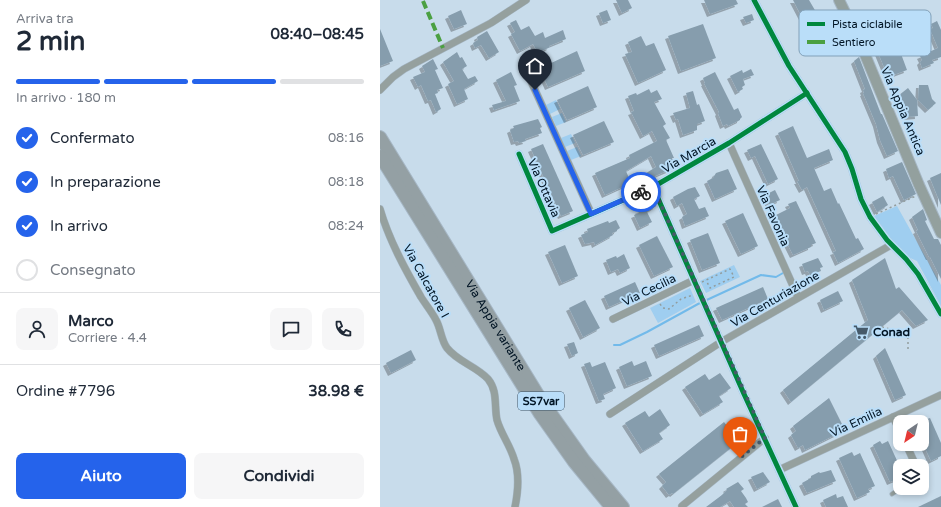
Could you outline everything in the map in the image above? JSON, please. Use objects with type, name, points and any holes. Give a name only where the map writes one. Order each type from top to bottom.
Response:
[{"type":"highway","name":"Via Appia variante","points":[[380,137],[544,420],[577,466],[610,507]]},
{"type":"highway","name":"Via Appia variante","points":[[380,156],[547,410],[584,460],[623,507]]},
{"type":"street","points":[[380,90],[393,77],[404,69],[491,23],[526,0]]},
{"type":"street","points":[[754,0],[786,60],[845,152],[861,199],[870,217],[891,245],[906,259],[918,274],[941,314]]},
{"type":"street","name":"Via Appia Antica","points":[[839,0],[844,10]]},
{"type":"street","name":"Via Appia Antica","points":[[865,56],[941,233]]},
{"type":"street","points":[[525,68],[591,214]]},
{"type":"street","name":"Via Marcia","points":[[552,230],[653,187],[728,143],[807,93]]},
{"type":"street","name":"Via Favonia","points":[[728,143],[798,297]]},
{"type":"street","name":"Via Ottavia","points":[[519,154],[552,230]]},
{"type":"street","points":[[653,187],[796,507]]},
{"type":"street","name":"Via Calcatore I","points":[[380,209],[386,229],[398,256],[435,318],[446,346],[458,359],[481,373],[491,383],[495,397],[498,425],[516,466],[517,481],[515,507]]},
{"type":"street","name":"Via Centuriazione","points":[[610,414],[721,342],[891,245]]},
{"type":"street","name":"Via Cecilia","points":[[613,320],[695,282]]},
{"type":"street","name":"Via Emilia","points":[[897,415],[941,395]]},
{"type":"street","name":"Via Emilia","points":[[779,470],[893,417]]},
{"type":"street","points":[[682,506],[765,438]]},
{"type":"path","points":[[870,217],[923,192]]},
{"type":"path","points":[[695,282],[706,280],[730,269],[734,277],[710,288],[706,280]]},
{"type":"path","points":[[658,298],[662,307],[669,310],[681,298],[702,298]]},
{"type":"path","points":[[882,327],[908,334],[908,351]]},
{"type":"shaded area","points":[[556,100],[560,109],[550,114],[546,105]]},
{"type":"shaded area","points":[[562,113],[566,122],[556,126],[552,117]]},
{"type":"shaded area","points":[[571,134],[575,143],[565,147],[561,138]]},
{"type":"shaded area","points":[[577,147],[581,156],[571,160],[567,151]]},
{"type":"shaded area","points":[[897,206],[941,285],[941,306],[917,261],[908,257],[893,243],[874,216]]},
{"type":"shaded area","points":[[734,265],[740,277],[706,293],[700,281]]},
{"type":"shaded area","points":[[690,288],[696,302],[658,323],[650,308]]},
{"type":"building","points":[[616,0],[628,0],[632,8],[622,13]]},
{"type":"building","points":[[704,0],[736,0],[738,4],[710,14]]},
{"type":"building","points":[[793,0],[809,0],[815,10],[799,10],[799,11]]},
{"type":"building","points":[[461,10],[467,24],[454,29],[448,16]]},
{"type":"building","points":[[607,10],[611,20],[603,23],[599,13]]},
{"type":"building","points":[[752,14],[754,20],[746,23],[743,17]]},
{"type":"building","points":[[516,20],[521,30],[529,26],[535,36],[543,32],[545,38],[563,30],[566,39],[549,46],[550,47],[538,53],[533,44],[520,51],[511,34],[515,32],[510,23]]},
{"type":"building","points":[[937,21],[941,30],[941,57],[932,60],[934,63],[922,68],[920,62],[922,60],[920,56],[931,56],[931,51],[938,48],[931,31],[931,29],[933,28],[931,24]]},
{"type":"building","points":[[703,24],[716,58],[681,71],[668,36]]},
{"type":"building","points":[[380,29],[393,61],[380,66]]},
{"type":"building","points":[[487,31],[499,52],[489,58],[481,45],[475,48],[473,43],[478,40],[477,37]]},
{"type":"building","points":[[641,36],[646,46],[654,43],[666,70],[638,83],[625,54],[632,52],[628,42]]},
{"type":"building","points":[[577,51],[585,71],[548,87],[539,67]]},
{"type":"building","points":[[457,52],[467,66],[462,69],[468,79],[475,76],[478,81],[464,89],[468,99],[457,104],[448,84],[454,81],[443,62]]},
{"type":"building","points":[[879,56],[902,56],[907,70],[888,77]]},
{"type":"building","points":[[859,57],[881,114],[898,151],[887,156],[863,93],[863,90],[865,89],[854,61]]},
{"type":"building","points":[[433,59],[438,69],[435,70],[443,88],[437,90],[438,93],[435,94],[441,109],[436,112],[431,100],[428,101],[421,85],[418,87],[413,77],[425,72],[422,66]]},
{"type":"building","points":[[751,69],[754,75],[743,79],[745,85],[742,87],[743,89],[738,92],[730,76],[742,70],[743,73]]},
{"type":"building","points":[[511,72],[517,85],[514,86],[520,101],[494,110],[492,105],[506,101],[496,80]]},
{"type":"building","points":[[715,72],[734,110],[738,108],[742,117],[740,120],[728,126],[727,124],[723,126],[718,113],[719,112],[704,83],[703,78]]},
{"type":"building","points":[[919,85],[928,85],[932,99],[936,103],[928,110],[918,100]]},
{"type":"building","points":[[588,86],[597,107],[567,120],[557,100]]},
{"type":"building","points":[[908,88],[917,100],[918,116],[906,117],[905,105],[898,96]]},
{"type":"building","points":[[649,89],[651,93],[657,90],[662,99],[654,102],[666,124],[663,126],[670,138],[666,140],[674,158],[672,158],[674,168],[655,176],[656,179],[649,183],[643,175],[656,167],[651,156],[626,171],[631,183],[605,195],[595,173],[630,158],[629,155],[657,141],[652,131],[643,136],[631,112],[634,111],[628,96],[636,93],[637,95]]},
{"type":"building","points":[[693,91],[697,105],[699,104],[705,121],[697,124],[697,130],[683,135],[678,119],[676,120],[673,113],[690,108],[686,93]]},
{"type":"building","points":[[538,119],[542,127],[540,128],[542,133],[525,139],[526,141],[519,143],[518,141],[514,142],[510,130],[514,128],[513,126]]},
{"type":"building","points":[[604,121],[614,142],[583,155],[573,135]]},
{"type":"building","points":[[793,126],[807,158],[829,149],[833,160],[814,168],[824,191],[831,188],[856,239],[858,238],[864,249],[838,263],[833,252],[836,251],[807,187],[802,190],[797,181],[799,181],[778,133]]},
{"type":"building","points":[[543,144],[573,211],[561,216],[531,149]]},
{"type":"building","points":[[761,144],[778,179],[768,184],[755,156],[751,158],[747,150]]},
{"type":"building","points":[[902,162],[916,194],[904,200],[893,176],[889,178],[886,169]]},
{"type":"building","points":[[728,169],[737,189],[715,199],[707,181],[713,178],[716,173]]},
{"type":"building","points":[[941,173],[941,205],[930,178]]},
{"type":"building","points":[[695,187],[700,196],[694,199],[699,209],[705,207],[709,216],[685,226],[682,217],[687,214],[682,203],[677,206],[673,197]]},
{"type":"building","points":[[775,190],[780,200],[769,205],[765,195]]},
{"type":"building","points":[[883,196],[888,205],[877,212],[872,202]]},
{"type":"building","points":[[648,198],[652,204],[654,203],[656,206],[647,212],[652,222],[640,228],[634,215],[646,207],[643,201]]},
{"type":"building","points":[[796,201],[816,243],[811,245],[811,247],[793,255],[786,241],[787,239],[774,216],[790,208],[788,204]]},
{"type":"building","points":[[923,209],[927,220],[925,221],[934,239],[938,239],[941,245],[941,279],[916,231],[918,230],[912,217]]},
{"type":"building","points":[[743,213],[758,246],[741,254],[725,221]]},
{"type":"building","points":[[616,220],[620,228],[612,233],[613,235],[595,245],[594,242],[585,244],[581,235],[588,232],[587,229],[608,221],[609,223]]},
{"type":"building","points":[[708,233],[720,263],[702,270],[690,240]]},
{"type":"building","points":[[657,236],[673,267],[654,276],[639,245]]},
{"type":"building","points":[[565,245],[578,276],[562,283],[548,252]]},
{"type":"building","points":[[624,254],[630,268],[620,273],[618,269],[611,272],[606,260],[616,256],[617,258]]},
{"type":"building","points":[[818,258],[823,267],[820,268],[821,271],[810,275],[808,271],[805,272],[802,264]]},
{"type":"building","points":[[885,258],[896,289],[899,287],[928,320],[916,326],[902,310],[791,402],[783,390],[868,320],[852,280]]},
{"type":"building","points":[[635,282],[640,293],[609,307],[604,296]]},
{"type":"building","points":[[763,287],[768,299],[722,320],[716,308]]},
{"type":"building","points":[[838,291],[843,301],[824,310],[820,300]]},
{"type":"building","points":[[585,300],[600,328],[583,337],[569,308]]},
{"type":"building","points":[[699,325],[704,336],[659,356],[654,345]]},
{"type":"building","points":[[574,342],[578,353],[572,356],[567,344]]},
{"type":"building","points":[[885,348],[906,395],[895,400],[876,356]]},
{"type":"building","points":[[411,350],[416,360],[391,373],[386,363]]},
{"type":"building","points":[[632,361],[634,366],[646,361],[652,376],[627,386],[619,367]]},
{"type":"building","points":[[590,362],[592,367],[605,362],[616,388],[603,394],[605,399],[599,401],[584,364]]},
{"type":"building","points":[[720,373],[731,388],[719,396],[723,402],[703,414],[685,387],[705,374],[709,380]]},
{"type":"building","points":[[829,398],[845,430],[805,450],[803,445],[798,448],[791,435],[796,431],[793,426]]},
{"type":"building","points":[[660,409],[670,425],[659,433],[663,439],[643,451],[625,423],[645,411],[649,417]]},
{"type":"building","points":[[929,418],[941,443],[941,456],[931,461],[926,451],[929,451]]},
{"type":"building","points":[[724,422],[731,431],[740,425],[747,435],[673,494],[672,493],[669,495],[662,486],[666,482],[659,474]]},
{"type":"building","points":[[880,441],[882,444],[888,441],[896,459],[893,459],[893,481],[890,482],[873,445]]},
{"type":"building","points":[[852,452],[854,456],[860,453],[875,486],[868,489],[870,492],[857,498],[839,458]]},
{"type":"building","points":[[831,470],[836,481],[807,493],[802,483],[819,472]]},
{"type":"building","points":[[763,472],[770,482],[757,489],[751,477]]},
{"type":"building","points":[[738,482],[744,489],[741,491],[748,502],[745,504],[748,507],[734,507],[730,501],[720,507],[706,507],[722,495],[727,490],[726,489]]},
{"type":"building","points":[[836,494],[837,498],[843,496],[848,507],[826,507],[823,500]]},
{"type":"building","points":[[941,496],[941,507],[918,507]]},
{"type":"building","points":[[778,499],[782,507],[762,507]]},
{"type":"waterway","points":[[614,345],[620,345],[698,304],[761,275],[776,277],[783,273]]},
{"type":"marked path","points":[[423,1],[443,48]]},
{"type":"cycle path","points":[[754,0],[789,66],[845,152],[861,199],[870,217],[887,240],[906,259],[918,274],[941,314]]},
{"type":"cycle path","points":[[519,154],[552,231],[653,187],[729,143],[807,93]]},
{"type":"cycle path","points":[[653,187],[744,394],[796,507]]},
{"type":"way so far","points":[[641,192],[653,187],[744,394],[765,438],[740,458]]},
{"type":"place","name":"Conad","points":[[861,332]]},
{"type":"route","points":[[535,90],[591,214],[641,192]]}]
